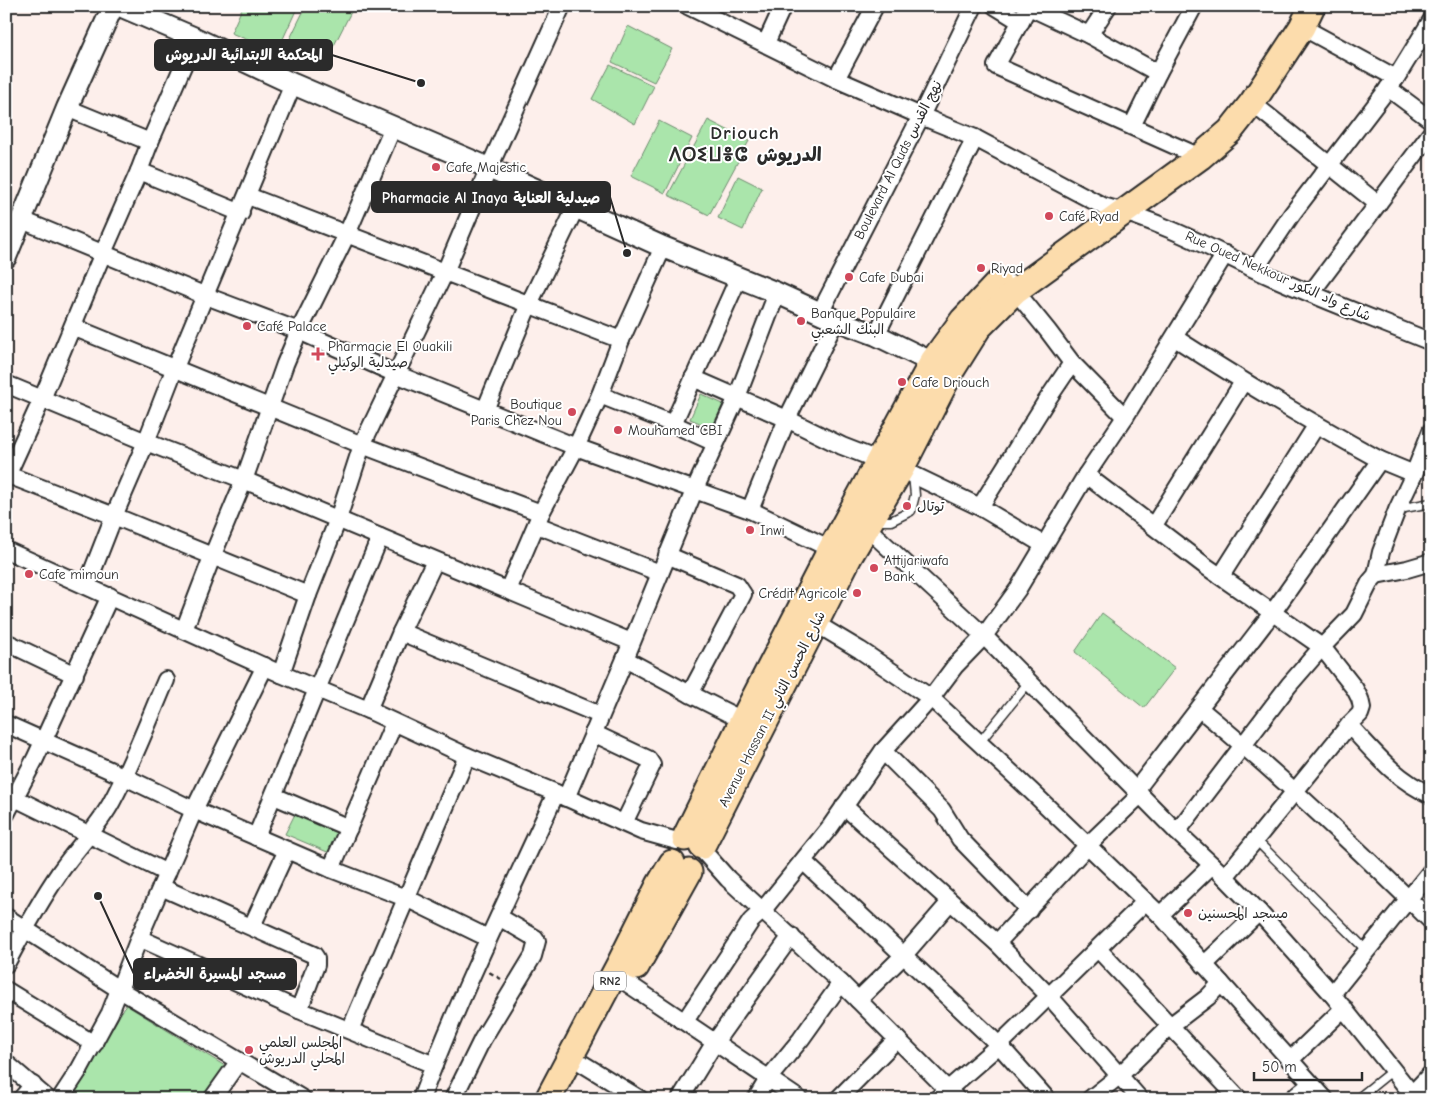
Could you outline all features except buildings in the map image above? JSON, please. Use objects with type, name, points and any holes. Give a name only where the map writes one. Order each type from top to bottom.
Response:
[{"type":"main road","name":"Avenue Hassan II شارع الحسن الثاني","points":[[752,725],[815,623],[840,553],[868,524],[898,468],[963,320],[982,298],[1009,284],[1114,209],[1230,131],[1252,103],[1304,13]]},
{"type":"main road","name":"Avenue Hassan II شارع الحسن الثاني","points":[[1194,154],[1233,111],[1287,26],[1304,13]]},
{"type":"main road","name":"Avenue Hassan II شارع الحسن الثاني","points":[[565,1099],[627,983],[687,854],[840,553],[898,468]]},
{"type":"main road","name":"Avenue Hassan II شارع الحسن الثاني","points":[[548,1099],[659,885],[687,854]]},
{"type":"street","points":[[6,257],[67,108],[113,6]]},
{"type":"street","points":[[120,6],[663,247],[876,335],[942,366]]},
{"type":"street","points":[[281,674],[308,595],[338,519],[362,446],[445,272],[488,168],[562,6]]},
{"type":"street","name":"Rue Oued Nekkour شارع واد النکور","points":[[688,6],[836,79],[975,138],[1114,209],[1164,226],[1255,269],[1431,342]]},
{"type":"street","points":[[766,43],[783,6]]},
{"type":"street","points":[[836,79],[875,6]]},
{"type":"street","name":"Boulevard Al Quds نهج القدس","points":[[750,510],[828,316],[920,116],[974,6]]},
{"type":"street","points":[[995,6],[1021,22]]},
{"type":"street","points":[[1158,73],[1029,6],[996,66],[1194,154]]},
{"type":"street","points":[[1089,36],[1108,6]]},
{"type":"street","points":[[1132,126],[1193,7]]},
{"type":"street","points":[[1304,13],[1392,83],[1431,120]]},
{"type":"street","points":[[1255,269],[1328,165],[1392,83],[1431,21]]},
{"type":"street","points":[[195,38],[103,252],[73,327],[7,476],[114,516],[308,595]]},
{"type":"street","points":[[87,586],[114,516],[293,84]]},
{"type":"street","points":[[1252,103],[1378,204]]},
{"type":"street","points":[[67,108],[150,142]]},
{"type":"street","points":[[184,630],[244,480],[284,364],[347,234],[393,127]]},
{"type":"street","points":[[1311,293],[1431,133]]},
{"type":"street","points":[[876,335],[975,138]]},
{"type":"street","points":[[139,171],[241,212]]},
{"type":"street","points":[[248,196],[620,340]]},
{"type":"street","points":[[485,410],[529,304],[576,207]]},
{"type":"street","points":[[22,220],[576,447],[750,510],[840,553]]},
{"type":"street","points":[[508,590],[539,519],[600,395],[620,340],[663,247]]},
{"type":"street","points":[[685,1021],[751,921],[763,910],[830,827],[883,751],[930,698],[955,666],[984,636],[1018,589],[1086,475],[1125,417],[1226,254]]},
{"type":"street","points":[[673,424],[738,279]]},
{"type":"street","points":[[1009,284],[1072,363],[1125,417]]},
{"type":"street","points":[[421,1099],[488,938],[593,733],[694,491],[737,397],[777,293]]},
{"type":"street","points":[[73,327],[539,519],[660,573]]},
{"type":"street","points":[[1175,338],[1316,426],[1380,460],[1414,474]]},
{"type":"street","points":[[980,507],[1072,363]]},
{"type":"street","points":[[693,378],[787,419],[842,446],[898,468],[980,507],[1044,545]]},
{"type":"street","points":[[1154,525],[1243,382]]},
{"type":"street","points":[[6,384],[244,480],[631,642]]},
{"type":"street","points":[[600,395],[715,443]]},
{"type":"street","points":[[1220,576],[1316,426]]},
{"type":"street","points":[[1177,832],[1289,685],[1354,614],[1376,574],[1381,552],[1397,510],[1431,431]]},
{"type":"street","points":[[997,943],[1139,792],[1273,612],[1380,460]]},
{"type":"street","points":[[1086,475],[1220,576],[1322,647],[1355,689],[1360,699],[1362,708],[1360,714],[1225,877]]},
{"type":"street","points":[[868,524],[984,636],[1177,832],[1259,912],[1344,1008],[1414,1096],[1431,1074]]},
{"type":"street","points":[[256,837],[380,537]]},
{"type":"street","points":[[6,550],[281,674],[368,710],[467,756],[624,823],[687,854],[728,880],[763,910],[841,983],[897,1039],[947,1095],[1050,997],[1146,901]]},
{"type":"street","points":[[667,555],[723,581],[737,585],[743,594],[690,694]]},
{"type":"street","points":[[368,710],[401,632],[435,561]]},
{"type":"street","points":[[1376,574],[1431,562]]},
{"type":"street","points":[[6,814],[75,675],[110,596]]},
{"type":"street","points":[[815,623],[860,650],[930,698],[979,742],[1160,915],[1325,1099]]},
{"type":"street","points":[[401,632],[600,715]]},
{"type":"street","points":[[6,642],[75,675]]},
{"type":"street","points":[[625,659],[752,725]]},
{"type":"street","points":[[60,1099],[94,1044],[110,1013],[139,938],[194,810],[265,666]]},
{"type":"street","points":[[6,964],[25,928],[59,874],[98,824],[125,777],[166,680]]},
{"type":"street","points":[[1200,709],[1244,745],[1295,792],[1431,922]]},
{"type":"street","points":[[331,869],[394,723]]},
{"type":"street","points":[[6,724],[256,837],[408,899],[488,938]]},
{"type":"street","points":[[1349,725],[1398,776],[1417,789],[1431,795]]},
{"type":"street","points":[[593,733],[648,759],[652,765],[624,823]]},
{"type":"street","points":[[883,751],[942,810],[960,839],[1029,910]]},
{"type":"street","points":[[350,1030],[408,899],[467,756]]},
{"type":"street","points":[[274,796],[349,828]]},
{"type":"street","points":[[15,798],[89,835],[164,880],[252,926],[309,952],[316,958],[316,964],[299,1010]]},
{"type":"street","points":[[844,806],[997,943],[1050,997],[1140,1099]]},
{"type":"street","points":[[252,926],[287,850]]},
{"type":"street","points":[[803,861],[999,1045],[1047,1099]]},
{"type":"street","points":[[1160,915],[1212,865]]},
{"type":"street","points":[[1332,994],[1431,871]]},
{"type":"street","points":[[858,1000],[904,955],[950,902]]},
{"type":"street","points":[[1204,964],[1259,912]]},
{"type":"street","points":[[6,917],[120,990],[239,1061],[285,1094],[303,1099]]},
{"type":"street","points":[[453,1099],[482,1040],[533,956],[537,941],[499,917]]},
{"type":"street","points":[[680,1099],[715,1042],[791,936]]},
{"type":"street","points":[[139,938],[299,1010],[434,1065]]},
{"type":"street","points":[[1098,949],[1239,1099]]},
{"type":"street","points":[[1090,1099],[1119,1076],[1170,1026],[1208,997],[1222,982]]},
{"type":"street","points":[[627,983],[799,1099]]},
{"type":"street","points":[[756,1099],[768,1079],[801,1039],[841,983]]},
{"type":"street","points":[[6,990],[94,1044]]},
{"type":"street","points":[[1290,1060],[1344,1008]]},
{"type":"street","points":[[838,1099],[897,1039]]},
{"type":"street","points":[[212,1099],[239,1061]]},
{"type":"street","points":[[6,1063],[48,1099]]},
{"type":"street","points":[[583,1064],[640,1099]]},
{"type":"street","points":[[1292,1099],[1311,1084]]},
{"type":"street","points":[[22,1099],[33,1085]]},
{"type":"lane","points":[[1397,510],[1431,503]]},
{"type":"lane","points":[[979,742],[1028,682]]},
{"type":"lane","points":[[1256,840],[1366,950]]},
{"type":"lane","points":[[1357,1099],[1393,1070]]},
{"type":"path","points":[[477,965],[514,986]]},
{"type":"green space","points":[[243,6],[298,6],[277,52],[231,33]]},
{"type":"green space","points":[[306,6],[354,6],[321,71],[282,55]]},
{"type":"green space","points":[[628,26],[672,49],[654,82],[612,62]]},
{"type":"green space","points":[[610,65],[654,86],[635,124],[592,99]]},
{"type":"green space","points":[[708,120],[749,141],[709,215],[668,195]]},
{"type":"green space","points":[[659,121],[692,138],[665,193],[631,176]]},
{"type":"green space","points":[[738,176],[762,188],[743,230],[718,218]]},
{"type":"green space","points":[[701,394],[723,404],[712,428],[690,419]]},
{"type":"green space","points":[[1102,613],[1175,668],[1144,708],[1075,652]]},
{"type":"green space","points":[[296,812],[342,831],[332,854],[285,834]]},
{"type":"green space","points":[[126,1005],[225,1066],[201,1099],[70,1099]]},
{"type":"place","name":"المحكمة الابتدائية الدريوش","points":[[421,83]]},
{"type":"place","name":"Cafe Majestic","points":[[436,167]]},
{"type":"place","name":"Café Ryad","points":[[1049,216]]},
{"type":"place","name":"Pharmacie Al Inaya صيدلية العناية","points":[[627,253]]},
{"type":"place","name":"Riyad","points":[[981,268]]},
{"type":"place","name":"Cafe Dubai","points":[[849,277]]},
{"type":"place","name":"Banque Populaire البنك الشعبي","points":[[801,321]]},
{"type":"place","name":"Café Palace","points":[[247,326]]},
{"type":"place","name":"Pharmacie El Ouakili صيدلية الوكيلي","points":[[318,354]]},
{"type":"place","name":"Cafe Driouch","points":[[902,382]]},
{"type":"place","name":"Boutique Paris Chez Nou","points":[[572,412]]},
{"type":"place","name":"Mouhamed CBI","points":[[618,430]]},
{"type":"place","name":"توتال","points":[[907,506]]},
{"type":"place","name":"Inwi","points":[[750,530]]},
{"type":"place","name":"Attijariwafa Bank","points":[[874,568]]},
{"type":"place","name":"Cafe mimoun","points":[[29,574]]},
{"type":"place","name":"Crédit Agricole","points":[[857,593]]},
{"type":"place","name":"مسجد المسيرة الخضراء","points":[[98,896]]},
{"type":"place","name":"مسجد المحسنين","points":[[1188,913]]},
{"type":"place","name":"المجلس العلمي المحلي الدريوش","points":[[249,1050]]},
{"type":"district","name":"Driouch ⴷⵔⵉⵡⴻⵛ الدريوش","points":[[745,144]]}]
